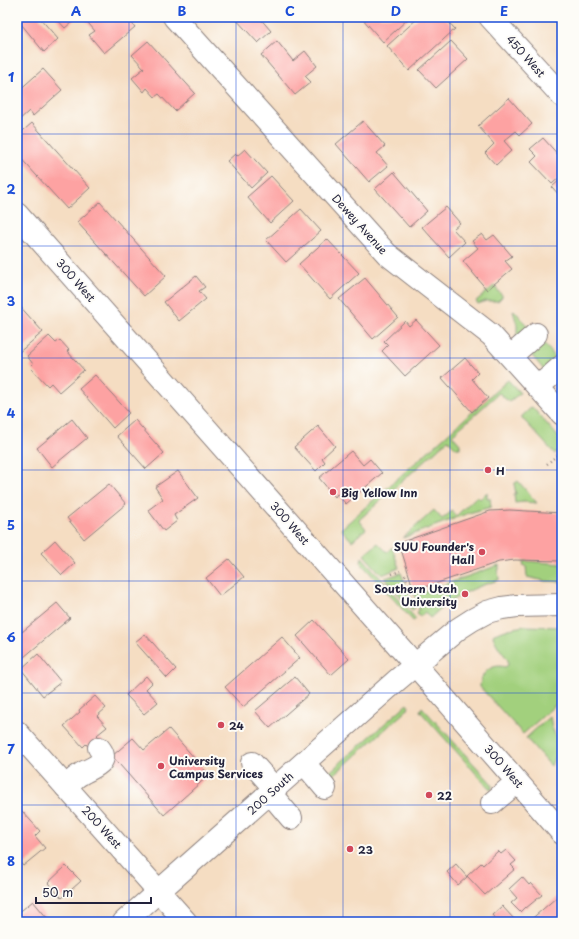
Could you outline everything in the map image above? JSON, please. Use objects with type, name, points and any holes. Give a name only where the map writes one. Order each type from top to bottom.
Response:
[{"type":"street","name":"Dewey Avenue","points":[[174,17],[387,254],[492,335],[562,414]]},
{"type":"street","name":"450 West","points":[[490,17],[562,96]]},
{"type":"street","name":"300 West","points":[[17,214],[416,665],[562,833]]},
{"type":"street","points":[[511,356],[536,334]]},
{"type":"street","points":[[538,387],[562,366]]},
{"type":"street","name":"200 South","points":[[124,922],[458,629],[487,612],[502,608],[562,605]]},
{"type":"street","name":"200 West","points":[[17,732],[186,922]]},
{"type":"street","points":[[66,787],[80,774],[100,763],[103,753],[99,748]]},
{"type":"street","points":[[252,763],[291,818]]},
{"type":"street","points":[[304,763],[326,788]]},
{"type":"street","points":[[492,803],[517,782]]},
{"type":"path","points":[[547,464],[562,451]]},
{"type":"path","points":[[392,574],[400,571]]},
{"type":"path","points":[[405,575],[407,580]]},
{"type":"green space","points":[[494,286],[502,297],[498,301],[486,301],[478,304],[476,301]]},
{"type":"green space","points":[[514,310],[529,328],[517,339],[517,325]]},
{"type":"green space","points":[[542,341],[556,358],[544,370],[529,352]]},
{"type":"green space","points":[[508,380],[520,393],[509,402],[499,393],[452,435],[460,444],[460,448],[456,448],[448,440],[359,520],[366,529],[352,541],[341,529]]},
{"type":"green space","points":[[532,407],[562,441],[562,447],[555,454],[522,418],[522,416]]},
{"type":"green space","points":[[518,481],[537,503],[515,503],[514,494],[516,494],[514,484]]},
{"type":"green space","points":[[487,492],[487,498],[490,498],[491,507],[469,513],[403,538],[434,510],[442,519],[452,511],[456,516],[477,496],[480,499]]},
{"type":"green space","points":[[378,543],[387,552],[392,547],[399,568],[382,575],[364,555]]},
{"type":"green space","points":[[362,557],[416,619],[413,621],[361,563]]},
{"type":"green space","points":[[523,562],[562,564],[562,582],[545,581],[527,577],[526,566],[524,566]]},
{"type":"green space","points":[[499,565],[499,580],[462,594],[430,618],[425,612],[420,617],[417,614],[419,608],[413,592],[423,588],[424,592]]},
{"type":"green space","points":[[401,573],[415,608],[412,610],[385,578]]},
{"type":"green space","points":[[524,626],[562,627],[562,699],[523,734],[480,687],[484,673],[496,666],[505,667],[508,665],[508,660],[496,643],[493,636],[494,634]]},
{"type":"green space","points":[[407,704],[409,707],[407,710],[328,780],[325,776]]},
{"type":"green space","points":[[422,707],[492,784],[492,789],[489,788],[420,711]]},
{"type":"green space","points":[[550,716],[552,728],[562,748],[555,756],[551,766],[526,738]]},
{"type":"building","points":[[17,17],[39,17],[58,39],[44,52],[17,19]]},
{"type":"building","points":[[55,17],[78,17],[65,28]]},
{"type":"building","points":[[83,17],[127,17],[135,27],[104,53],[89,35],[95,31]]},
{"type":"building","points":[[234,17],[259,17],[271,31],[258,43]]},
{"type":"building","points":[[361,17],[410,17],[383,42]]},
{"type":"building","points":[[419,17],[444,17],[455,29],[409,71],[387,46]]},
{"type":"building","points":[[148,41],[195,93],[175,111],[159,94],[155,97],[147,88],[144,92],[132,78],[144,68],[132,55]]},
{"type":"building","points":[[277,41],[293,61],[305,51],[317,66],[305,76],[311,82],[295,95],[261,55]]},
{"type":"building","points":[[451,41],[468,59],[436,88],[419,70]]},
{"type":"building","points":[[43,69],[62,90],[33,116],[29,111],[17,122],[17,92]]},
{"type":"building","points":[[509,98],[532,124],[520,135],[516,131],[504,141],[512,150],[496,165],[485,153],[494,144],[478,126]]},
{"type":"building","points":[[363,121],[385,146],[377,153],[388,166],[369,182],[336,144]]},
{"type":"building","points":[[32,123],[90,188],[67,209],[17,154],[17,136]]},
{"type":"building","points":[[543,138],[562,159],[562,175],[552,184],[531,162],[537,156],[530,149]]},
{"type":"building","points":[[245,149],[267,173],[251,188],[227,161],[235,154],[237,156]]},
{"type":"building","points":[[394,172],[427,211],[409,227],[375,189]]},
{"type":"building","points":[[271,176],[294,201],[270,223],[247,197]]},
{"type":"building","points":[[562,178],[562,196],[561,197],[552,187]]},
{"type":"building","points":[[100,202],[166,276],[144,296],[77,222]]},
{"type":"building","points":[[446,207],[460,223],[453,229],[465,242],[449,257],[422,227]]},
{"type":"building","points":[[301,209],[321,231],[286,262],[266,240]]},
{"type":"building","points":[[482,234],[487,240],[494,235],[512,256],[505,261],[512,269],[487,290],[463,261],[478,248],[472,241]]},
{"type":"building","points":[[327,239],[359,273],[330,299],[299,264]]},
{"type":"building","points":[[196,276],[205,287],[199,291],[206,299],[179,321],[164,302]]},
{"type":"building","points":[[365,278],[398,317],[373,339],[339,299]]},
{"type":"building","points":[[17,303],[43,332],[17,354]]},
{"type":"building","points":[[416,320],[439,345],[405,376],[382,351],[388,345],[384,341],[405,321],[409,326]]},
{"type":"building","points":[[49,336],[56,343],[60,340],[69,350],[67,351],[84,370],[59,392],[51,383],[48,386],[30,367],[33,364],[27,356]]},
{"type":"building","points":[[465,358],[478,373],[472,379],[488,398],[472,412],[442,378]]},
{"type":"building","points":[[95,375],[129,413],[113,428],[79,389]]},
{"type":"building","points":[[72,419],[87,438],[52,467],[37,448]]},
{"type":"building","points":[[135,420],[164,453],[146,469],[117,436]]},
{"type":"building","points":[[318,426],[335,446],[322,458],[325,462],[316,471],[294,447]]},
{"type":"building","points":[[351,451],[363,465],[370,459],[382,473],[346,504],[337,494],[335,497],[319,478]]},
{"type":"building","points":[[178,471],[198,498],[174,515],[177,521],[164,531],[148,510],[163,499],[155,487]]},
{"type":"building","points":[[109,484],[126,504],[84,539],[67,518]]},
{"type":"building","name":"SUU Founder's Hall","points":[[510,510],[562,513],[562,561],[515,560],[499,562],[414,591],[399,543],[490,511]]},
{"type":"building","points":[[55,540],[75,563],[62,575],[41,553]]},
{"type":"building","points":[[229,559],[244,577],[220,596],[206,578]]},
{"type":"building","points":[[57,603],[70,618],[17,663],[17,627],[22,632]]},
{"type":"building","points":[[314,620],[349,659],[331,675],[297,636]]},
{"type":"building","points":[[145,634],[176,669],[167,678],[135,642]]},
{"type":"building","points":[[282,637],[300,658],[243,707],[225,687]]},
{"type":"building","points":[[38,654],[61,682],[43,696],[21,669]]},
{"type":"building","points":[[146,676],[152,683],[146,689],[158,702],[144,714],[126,695]]},
{"type":"building","points":[[295,677],[309,694],[270,728],[255,711]]},
{"type":"building","points":[[95,696],[106,708],[97,716],[107,727],[97,735],[104,742],[93,752],[86,744],[83,747],[64,726]]},
{"type":"building","name":"University Campus Services","points":[[169,729],[209,775],[164,815],[112,756],[133,738],[144,750]]},
{"type":"building","points":[[22,811],[40,831],[35,836],[45,848],[23,866],[17,859],[17,815]]},
{"type":"building","points":[[506,850],[516,861],[511,865],[515,869],[485,895],[467,876],[481,863],[483,865],[498,851],[501,854]]},
{"type":"building","points":[[456,864],[467,877],[458,885],[447,872]]},
{"type":"building","points":[[66,866],[81,881],[62,898],[48,883]]},
{"type":"building","points":[[522,877],[529,885],[531,883],[542,895],[520,912],[511,903],[517,898],[509,889]]},
{"type":"building","points":[[557,897],[562,903],[562,922],[528,922]]},
{"type":"building","points":[[33,901],[48,919],[45,922],[17,922],[17,914]]},
{"type":"building","points":[[502,906],[515,920],[512,922],[498,922],[492,915]]},
{"type":"place","name":"H","points":[[488,470]]},
{"type":"place","name":"Big Yellow Inn","points":[[333,492]]},
{"type":"place","name":"SUU Founder's Hall","points":[[482,552]]},
{"type":"place","name":"Southern Utah University","points":[[465,594]]},
{"type":"place","name":"24","points":[[221,725]]},
{"type":"place","name":"University Campus Services","points":[[161,766]]},
{"type":"place","name":"22","points":[[429,795]]},
{"type":"place","name":"23","points":[[350,849]]}]
